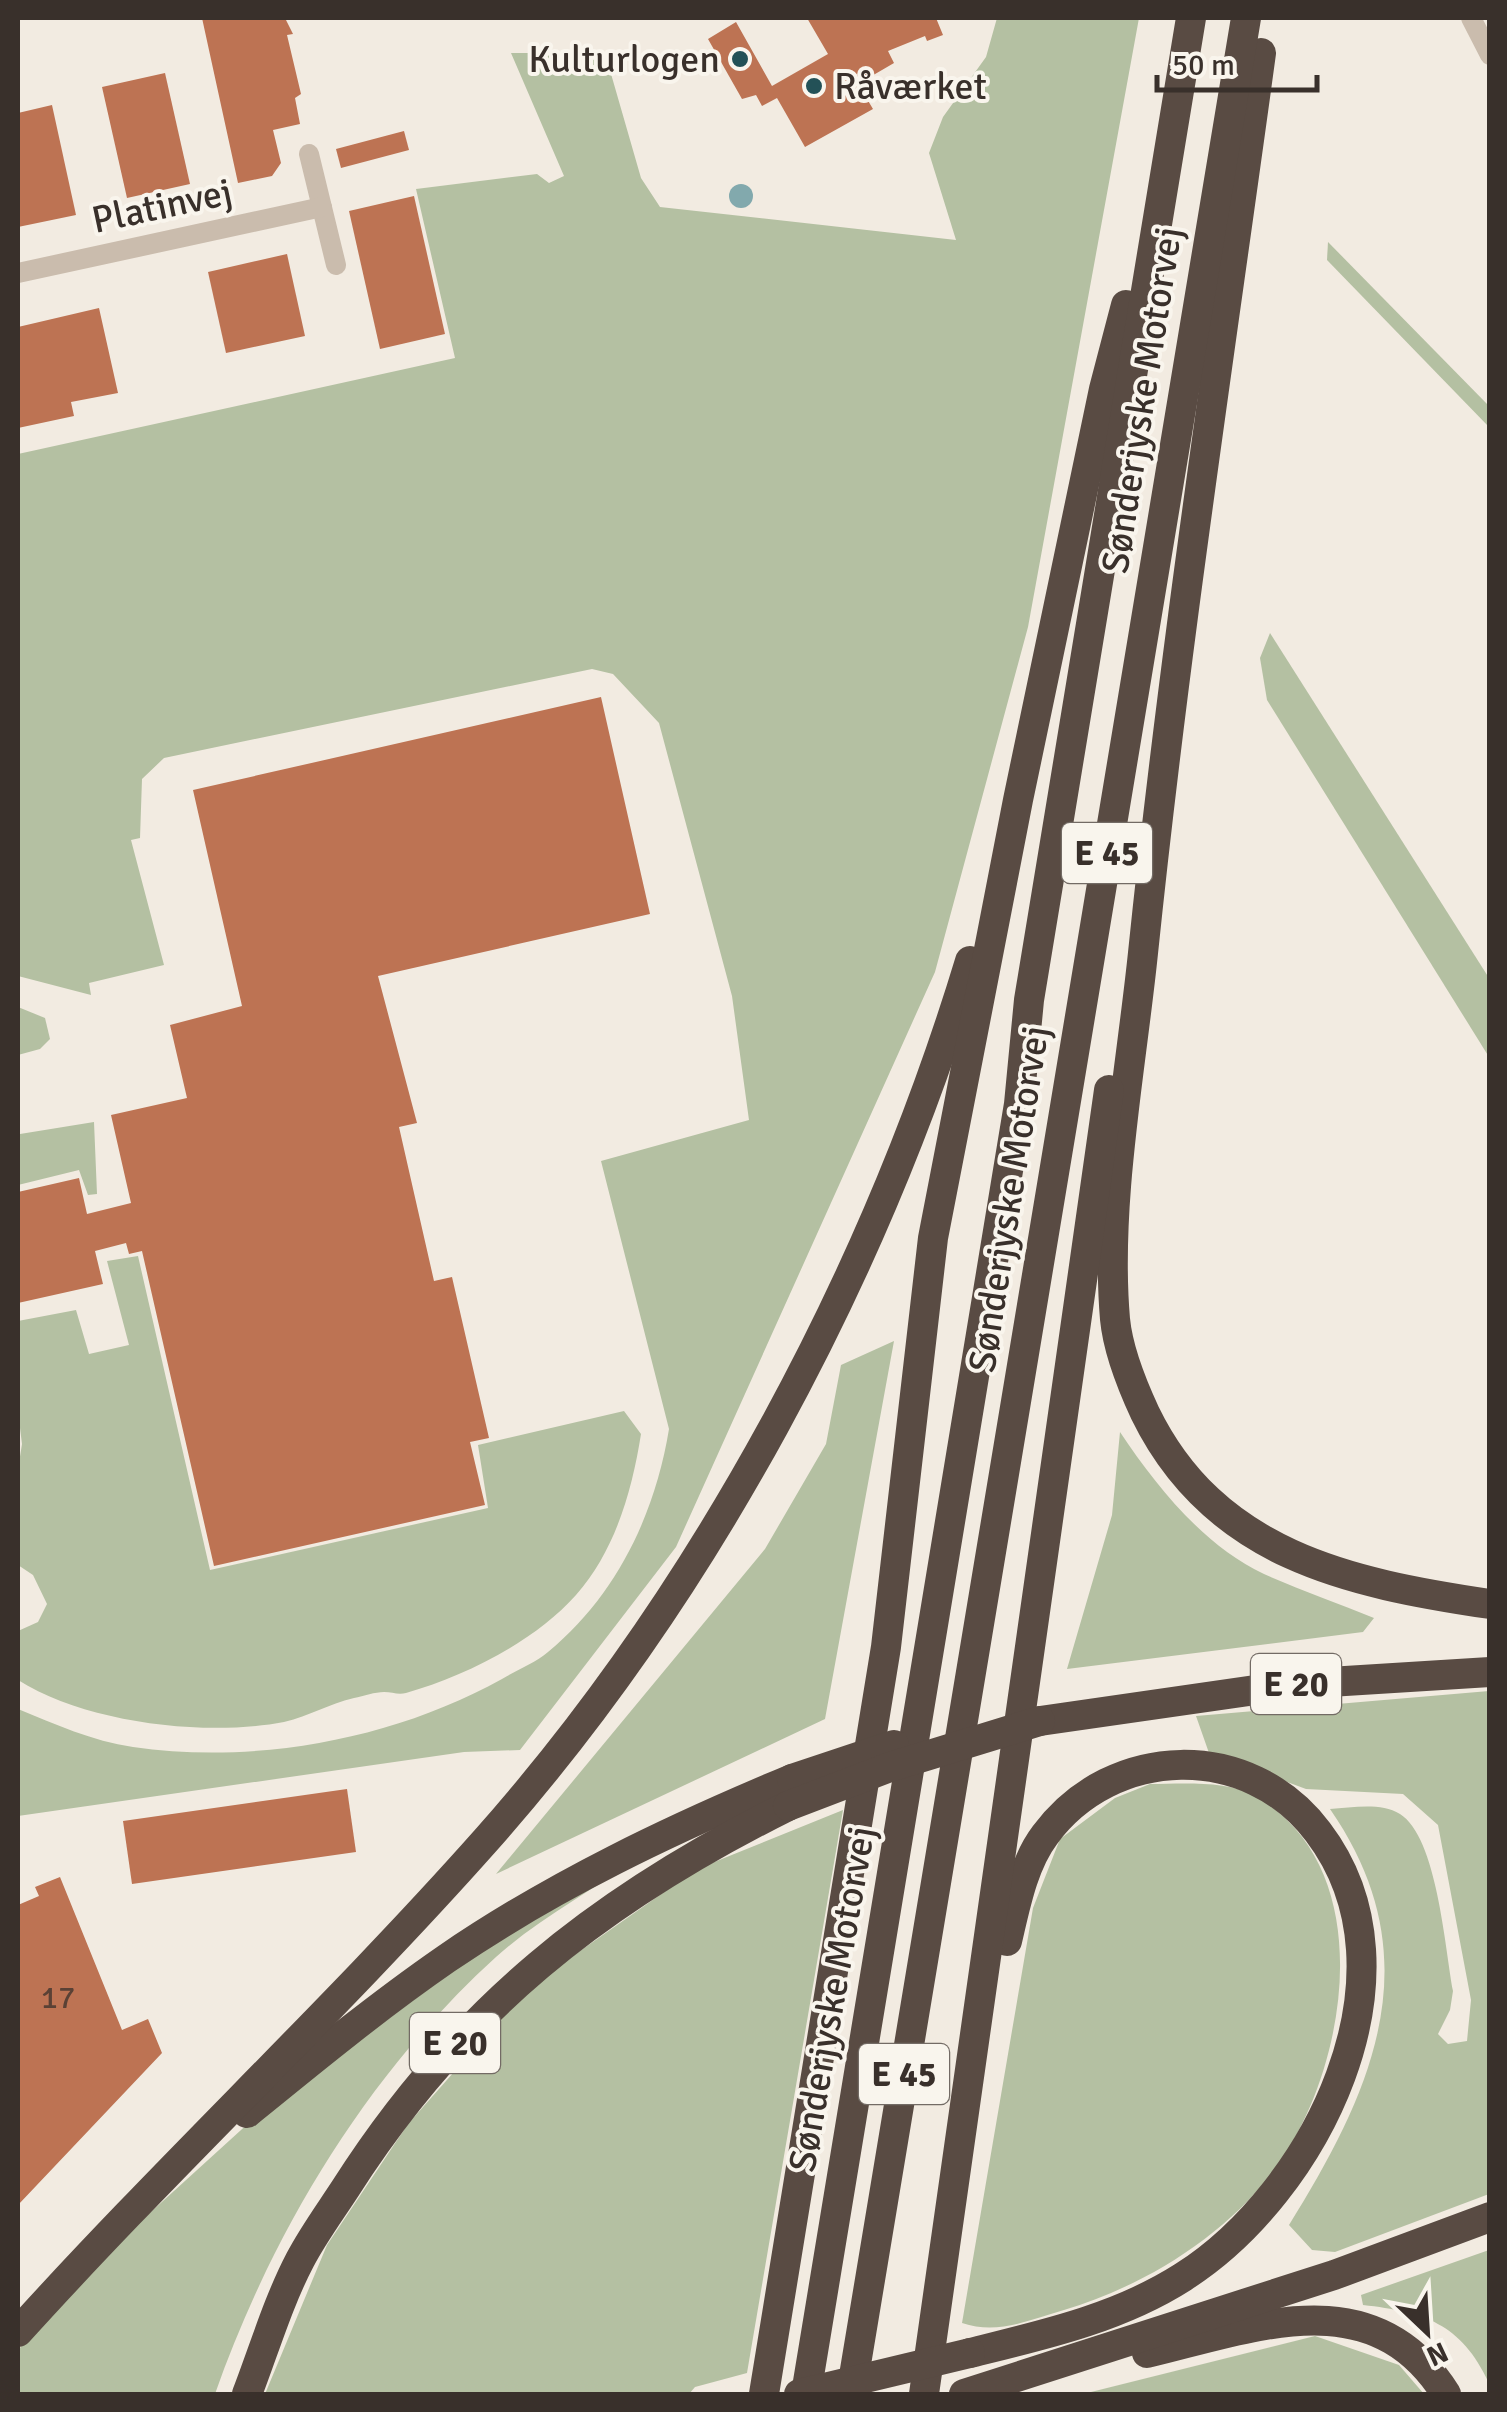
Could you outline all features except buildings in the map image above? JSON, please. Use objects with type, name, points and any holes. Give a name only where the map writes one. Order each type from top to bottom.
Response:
[{"type":"highway","name":"Sønderjyske Motorvej","points":[[802,2394],[907,1796],[1019,1104],[1028,1000],[1191,18]]},
{"type":"highway","name":"Sønderjyske Motorvej","points":[[852,2394],[1246,18]]},
{"type":"highway","points":[[1266,18],[1159,801],[1114,1241],[1115,1323],[1146,1416],[1174,1460],[1208,1499],[1284,1554],[1343,1577],[1490,1604]]},
{"type":"highway","points":[[764,2394],[886,1648],[933,1238],[1018,800],[1104,389],[1172,132]]},
{"type":"highway","points":[[18,2332],[124,2214],[486,1840],[618,1672],[772,1429],[877,1214],[920,1112],[1018,800]]},
{"type":"highway","points":[[926,2394],[1122,1001],[1159,801]]},
{"type":"highway","name":"E 20","points":[[247,2394],[300,2260],[392,2116],[464,2033],[544,1959],[618,1902],[790,1793],[909,1741],[1104,1709],[1297,1684],[1490,1672]]},
{"type":"highway","points":[[802,2394],[1071,2327],[1182,2278],[1237,2236],[1301,2161],[1337,2086],[1358,1991],[1354,1912],[1341,1869],[1317,1830],[1266,1786],[1199,1763],[1148,1766],[1124,1774],[1072,1807],[1042,1839],[1026,1874],[966,2114]]},
{"type":"highway","points":[[124,2214],[291,2077],[447,1958],[554,1892],[678,1826],[790,1793]]},
{"type":"highway","points":[[18,2307],[159,2160],[265,2071]]},
{"type":"highway","points":[[964,2394],[1334,2275],[1490,2217]]},
{"type":"highway","points":[[1016,2380],[1080,2370],[1280,2322],[1318,2318],[1356,2324],[1390,2338],[1421,2362],[1446,2394]]},
{"type":"street","points":[[1471,18],[1490,54]]},
{"type":"street","points":[[308,154],[336,265]]},
{"type":"street","name":"Platinvej","points":[[18,273],[322,207]]},
{"type":"green space","points":[[997,18],[1139,18],[1028,627],[935,972],[676,1547],[520,1750],[464,1752],[18,1816],[18,1709],[88,1736],[133,1747],[180,1752],[275,1749],[370,1732],[460,1700],[537,1660],[572,1630],[594,1606],[629,1552],[654,1492],[669,1429],[601,1161],[749,1120],[732,996],[659,723],[613,674],[592,669],[164,758],[142,779],[140,838],[131,840],[164,965],[89,983],[91,995],[18,976],[18,454],[455,358],[416,189],[537,174],[549,183],[564,176],[511,53],[605,53],[641,178],[660,207],[956,240],[929,153],[943,117],[986,57]]},
{"type":"green space","points":[[1328,242],[1489,406],[1489,427],[1327,260]]},
{"type":"green space","points":[[1270,633],[1489,978],[1489,1057],[1267,700],[1260,658]]},
{"type":"green space","points":[[18,1007],[45,1018],[50,1039],[40,1049],[18,1055]]},
{"type":"green space","points":[[94,1122],[97,1194],[88,1195],[79,1170],[18,1185],[18,1123],[20,1134]]},
{"type":"green space","points":[[138,1256],[210,1570],[488,1508],[478,1445],[624,1411],[641,1434],[637,1455],[620,1519],[590,1578],[541,1627],[475,1667],[406,1693],[369,1694],[284,1722],[219,1728],[147,1723],[77,1707],[18,1680],[18,1631],[38,1622],[47,1604],[33,1575],[18,1565],[18,1469],[22,1444],[18,1321],[76,1310],[89,1354],[129,1345],[107,1261]]},
{"type":"green space","points":[[894,1341],[825,1719],[496,1874],[765,1549],[826,1444],[841,1365]]},
{"type":"green space","points":[[1120,1432],[1183,1513],[1221,1548],[1264,1574],[1374,1618],[1363,1632],[1067,1669],[1112,1515]]},
{"type":"green space","points":[[1489,1691],[1489,2194],[1335,2252],[1312,2250],[1289,2225],[1320,2174],[1367,2071],[1380,2020],[1385,1969],[1379,1917],[1361,1863],[1330,1809],[1392,1810],[1413,1826],[1423,1845],[1437,1895],[1453,1991],[1450,2010],[1438,2034],[1448,2044],[1467,2041],[1471,2000],[1438,1825],[1403,1794],[1306,1789],[1209,1753],[1196,1716]]},
{"type":"green space","points":[[1150,1784],[1218,1785],[1255,1796],[1295,1829],[1322,1871],[1336,1920],[1340,1972],[1334,2026],[1321,2079],[1300,2128],[1275,2169],[1232,2216],[1180,2256],[1124,2287],[1038,2318],[1001,2327],[962,2323],[1033,1908],[1060,1839],[1115,1798]]},
{"type":"green space","points":[[843,1810],[747,2373],[695,2387],[689,2394],[265,2394],[327,2245],[408,2124],[530,1986],[697,1869]]},
{"type":"green space","points":[[640,1857],[512,1943],[449,2003],[406,2052],[365,2104],[295,2215],[238,2334],[215,2394],[18,2394],[18,2350],[130,2231],[252,2120],[516,1924]]},
{"type":"green space","points":[[1489,2250],[1489,2383],[1466,2346],[1438,2324],[1404,2312],[1363,2305],[1361,2295]]},
{"type":"green space","points":[[1315,2336],[1399,2365],[1424,2394],[1083,2394]]},
{"type":"water","points":[[741,184],[750,187],[750,205],[741,208],[732,205],[729,196],[732,187]]},
{"type":"place","name":"Kulturlogen","points":[[740,59]]},
{"type":"place","name":"Råværket","points":[[814,86]]}]
